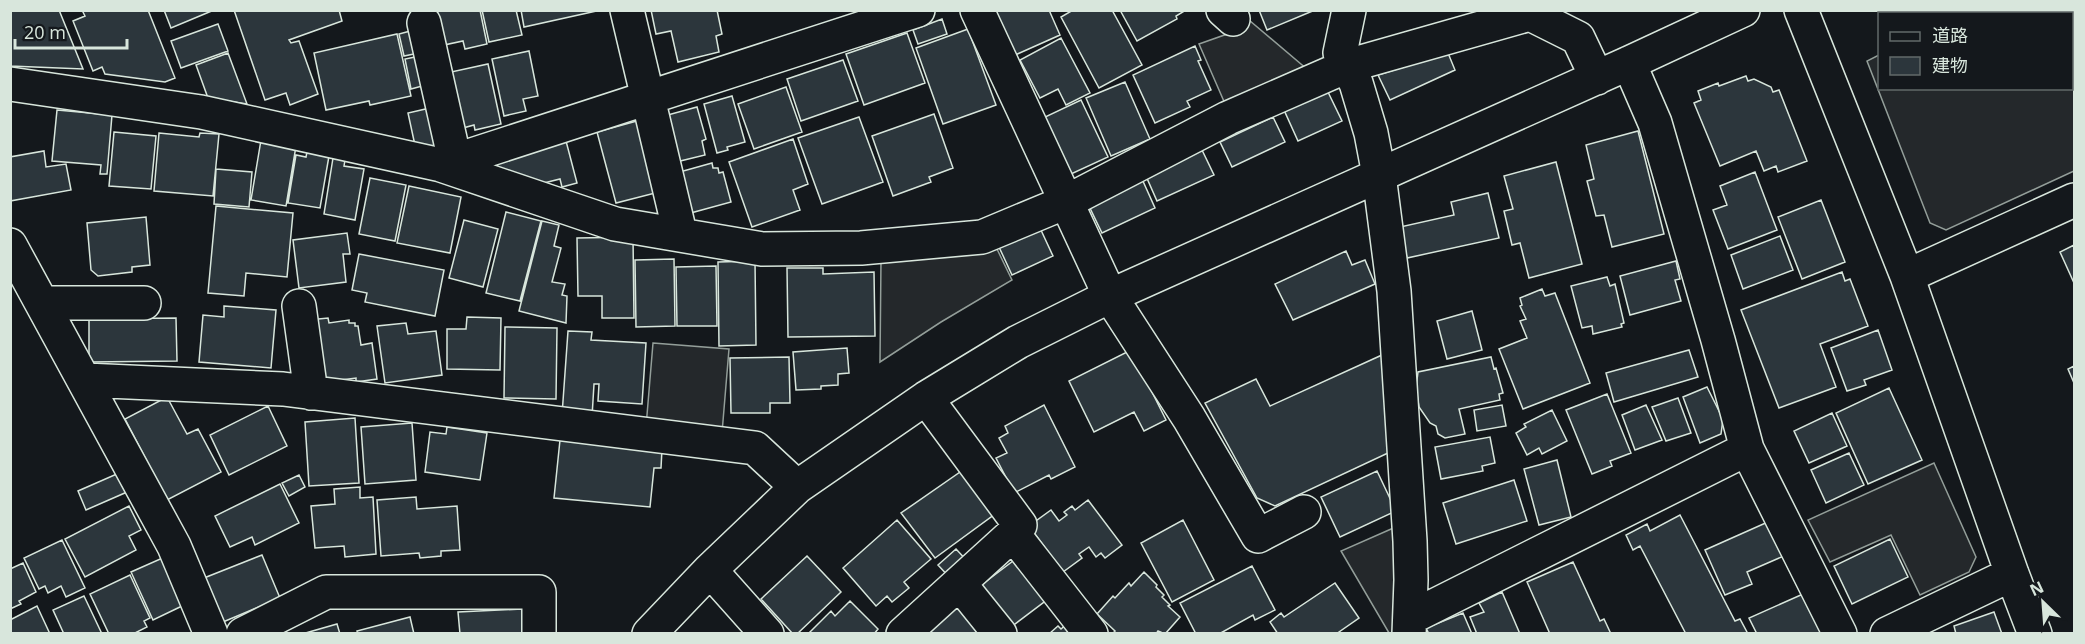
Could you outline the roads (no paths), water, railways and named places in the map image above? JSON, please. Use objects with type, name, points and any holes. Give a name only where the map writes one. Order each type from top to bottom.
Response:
[{"type":"street","points":[[627,10],[680,233]]},
{"type":"street","points":[[448,163],[918,10]]},
{"type":"street","points":[[977,10],[1110,296],[1189,418],[1258,536],[1304,512]]},
{"type":"street","points":[[1349,10],[1340,52],[1356,83],[1371,133],[1380,175],[1394,291],[1410,541],[1409,626],[1747,448]]},
{"type":"street","points":[[649,633],[710,570],[797,487],[926,398],[1018,342],[1110,296],[1597,78],[1743,10]]},
{"type":"street","points":[[1801,10],[1907,276],[2012,574],[2036,633]]},
{"type":"street","points":[[10,84],[201,112],[448,163],[615,224],[680,233],[762,249],[861,248],[982,237],[1066,201],[1228,118],[1347,66],[1530,14],[1578,38],[1597,78]]},
{"type":"street","points":[[424,23],[448,163]]},
{"type":"street","points":[[1629,63],[1655,123],[1747,448],[1840,633]]},
{"type":"street","points":[[1907,276],[2074,200]]},
{"type":"street","points":[[10,245],[174,546],[203,631]]},
{"type":"street","points":[[43,303],[144,303]]},
{"type":"street","points":[[299,306],[310,393]]},
{"type":"street","points":[[85,380],[283,389],[755,448],[797,487]]},
{"type":"street","points":[[903,633],[1013,534],[1020,525],[926,398]]},
{"type":"street","points":[[1013,534],[1091,633]]},
{"type":"street","points":[[710,570],[767,633]]},
{"type":"street","points":[[1887,633],[2012,574]]},
{"type":"street","points":[[959,583],[1000,633]]},
{"type":"street","points":[[243,633],[326,592],[539,592],[539,633]]}]
